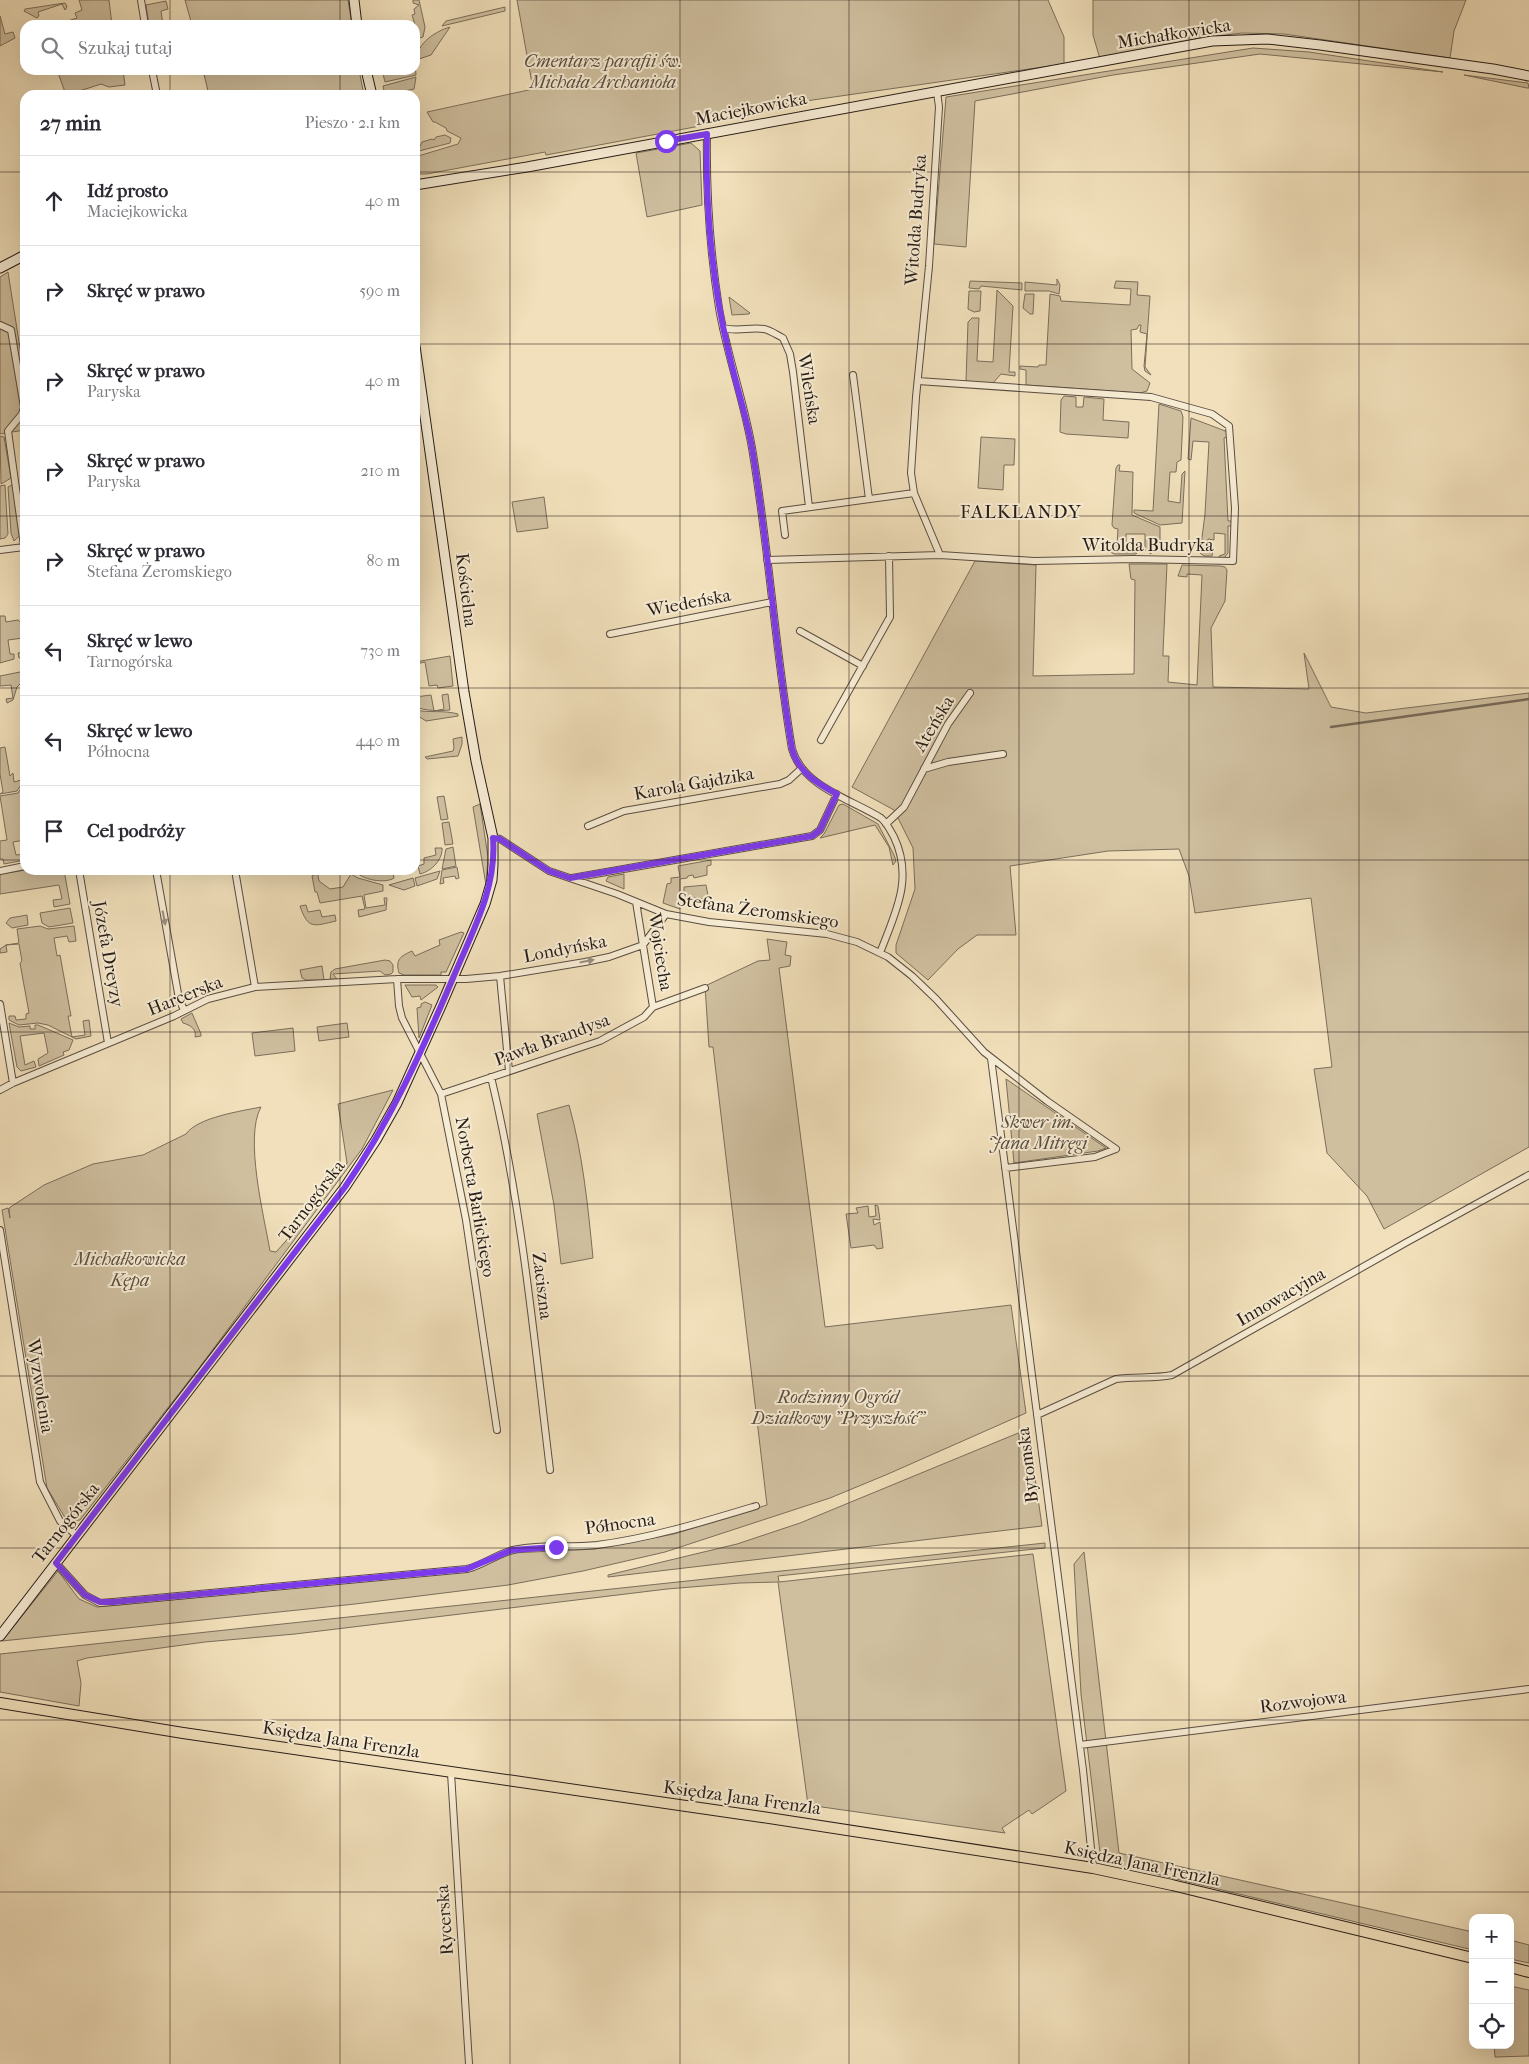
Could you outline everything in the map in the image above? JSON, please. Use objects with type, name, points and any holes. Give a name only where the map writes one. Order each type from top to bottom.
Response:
[{"type":"main road","name":"Księdza Jana Frenzla","points":[[2,1702],[183,1733],[762,1817],[1093,1868],[1172,1885],[1469,1957]]},
{"type":"main road","points":[[1514,1968],[1529,1972]]},
{"type":"street","points":[[140,0],[144,20]]},
{"type":"street","points":[[354,0],[356,20]]},
{"type":"street","name":"Michałkowicka","points":[[941,91],[1212,41],[1267,39],[1494,69],[1529,76]]},
{"type":"street","points":[[153,75],[156,90]]},
{"type":"street","points":[[367,75],[371,90]]},
{"type":"street","name":"Maciejkowicka","points":[[420,184],[526,168],[941,91]]},
{"type":"street","name":"Witolda Budryka","points":[[918,381],[1151,397],[1212,414],[1229,426],[1235,508],[1233,561],[1108,559],[1034,561],[940,555],[914,493],[911,473],[918,381],[929,266],[941,91]]},
{"type":"street","points":[[707,134],[708,198],[716,284],[723,328],[750,436],[792,749],[802,768],[818,784],[874,814],[886,824],[899,850],[904,876],[900,897],[880,953]]},
{"type":"street","points":[[0,268],[20,258]]},
{"type":"street","points":[[0,325],[10,330],[20,385]]},
{"type":"street","name":"Wileńska","points":[[723,328],[734,331],[765,329],[783,338],[790,354],[810,507]]},
{"type":"street","points":[[853,375],[869,499]]},
{"type":"street","name":"Kościelna","points":[[420,381],[464,692],[476,761],[493,838]]},
{"type":"street","points":[[20,416],[8,431],[20,520]]},
{"type":"street","points":[[785,535],[782,511],[914,493]]},
{"type":"street","points":[[0,550],[20,550]]},
{"type":"street","points":[[767,560],[940,555]]},
{"type":"street","points":[[821,740],[890,617],[889,556]]},
{"type":"street","name":"Wiedeńska","points":[[610,634],[772,602]]},
{"type":"street","points":[[800,631],[863,666]]},
{"type":"street","name":"Ateńska","points":[[886,824],[904,807],[948,724],[970,694]]},
{"type":"street","name":"Ateńska","points":[[924,769],[948,762],[1003,754]]},
{"type":"street","name":"Karola Gajdzika","points":[[588,826],[624,811],[780,784],[789,780],[802,768]]},
{"type":"street","points":[[570,878],[812,836],[820,830],[837,794]]},
{"type":"street","name":"Stefana Żeromskiego","points":[[493,838],[500,839],[549,871],[666,914],[710,922],[827,934],[856,942],[893,960],[926,989],[991,1058],[1047,1102],[1116,1149],[1095,1157],[1005,1168]]},
{"type":"street","name":"Tarnogórska","points":[[0,1636],[345,1187],[380,1133],[420,1052],[488,893],[493,865],[493,838]]},
{"type":"street","points":[[0,871],[20,867]]},
{"type":"street","name":"Józefa Dreyzy","points":[[80,875],[108,1043]]},
{"type":"street","points":[[157,875],[180,999],[184,1010]]},
{"type":"street","points":[[236,875],[255,987]]},
{"type":"street","name":"Wojciecha","points":[[636,902],[653,1007]]},
{"type":"street","points":[[643,945],[666,914]]},
{"type":"street","name":"Londyńska","points":[[452,979],[500,976],[608,957],[643,945]]},
{"type":"street","points":[[500,976],[508,1071]]},
{"type":"street","name":"Harcerska","points":[[0,1090],[208,999],[255,987],[397,979],[452,979]]},
{"type":"street","name":"Norberta Barlickiego","points":[[397,979],[402,1018],[441,1094],[466,1220],[496,1430]]},
{"type":"street","name":"Pawła Brandysa","points":[[441,1094],[600,1041],[644,1017],[653,1007],[705,988]]},
{"type":"street","points":[[0,1004],[14,1083]]},
{"type":"street","name":"Bytomska","points":[[991,1058],[1080,1745],[1093,1868]]},
{"type":"street","name":"Zaciszna","points":[[491,1077],[506,1141],[518,1213],[550,1470]]},
{"type":"street","name":"Innowacyjna","points":[[1037,1414],[1116,1379],[1127,1377],[1145,1379],[1172,1375],[1529,1175]]},
{"type":"street","name":"Wyzwolenia","points":[[0,1230],[40,1482],[60,1521],[77,1536]]},
{"type":"street","name":"Północna","points":[[56,1563],[85,1595],[100,1602],[113,1602],[467,1569],[512,1550],[532,1547],[594,1545],[628,1540],[666,1533],[756,1506]]},
{"type":"street","name":"Rozwojowa","points":[[1080,1745],[1529,1688]]},
{"type":"street","name":"Rycerska","points":[[451,1773],[469,2064]]},
{"type":"green space","points":[[79,0],[109,0],[111,20],[71,20],[77,18],[75,13],[82,10]]},
{"type":"green space","points":[[185,0],[348,0],[351,20],[191,20]]},
{"type":"green space","points":[[413,0],[419,0],[425,27],[423,37],[420,38],[420,20],[414,20],[412,15],[415,14],[414,9],[419,5],[413,3]]},
{"type":"green space","name":"Cmentarz parafii św. Michała Archanioła","points":[[517,0],[1048,0],[1064,37],[1064,64],[722,113],[700,126],[546,155],[545,152],[420,174],[420,155],[458,144],[461,138],[433,122],[427,112],[533,89]]},
{"type":"green space","points":[[1093,0],[1466,0],[1454,31],[1450,58],[1284,34],[1242,33],[1201,38],[1100,59],[1093,35]]},
{"type":"green space","points":[[166,1],[168,9],[161,11],[162,20],[148,20],[146,5]]},
{"type":"green space","points":[[65,3],[67,6],[65,10],[62,4],[38,12],[39,16],[37,18],[24,11],[25,9]]},
{"type":"green space","points":[[505,7],[505,11],[442,26],[446,21]]},
{"type":"green space","points":[[0,16],[5,34],[13,32],[15,38],[0,46]]},
{"type":"green space","points":[[450,27],[431,55],[420,59],[420,48],[439,31]]},
{"type":"green space","points":[[1253,48],[1309,52],[1443,72],[1260,54],[1113,75],[975,101],[966,247],[934,244],[946,97]]},
{"type":"green space","points":[[59,75],[124,75],[125,85],[109,87],[101,84],[82,90],[64,90]]},
{"type":"green space","points":[[204,75],[360,75],[363,90],[208,90]]},
{"type":"green space","points":[[383,75],[416,75],[385,82]]},
{"type":"green space","points":[[1464,75],[1528,83],[1529,88],[1527,88]]},
{"type":"green space","points":[[416,77],[414,89],[384,90],[383,86]]},
{"type":"green space","points":[[445,135],[451,138],[450,143],[420,151],[422,142],[434,140],[436,137]]},
{"type":"green space","points":[[691,143],[700,151],[702,205],[647,217],[636,153]]},
{"type":"green space","points":[[8,272],[20,348],[20,431],[0,434],[0,277]]},
{"type":"green space","points":[[1057,279],[1060,285],[1059,294],[1049,291],[1025,291],[1025,282],[1057,285]]},
{"type":"green space","points":[[970,281],[1022,283],[1022,290],[981,286],[979,289],[969,288]]},
{"type":"green space","points":[[1116,281],[1138,282],[1137,295],[1150,296],[1145,367],[1151,375],[1145,371],[1144,366],[1147,334],[1140,332],[1141,325],[1137,329],[1131,330],[1132,369],[1150,383],[1147,391],[1140,393],[1026,385],[1026,370],[1020,369],[1020,366],[1038,367],[1039,365],[1046,365],[1050,294],[1060,296],[1061,301],[1130,305],[1131,289],[1114,288]]},
{"type":"green space","points":[[997,290],[1013,306],[1009,372],[1015,372],[1015,376],[1001,374],[992,384],[966,381],[968,322],[972,318],[979,318],[977,361],[993,362]]},
{"type":"green space","points":[[969,291],[981,291],[980,311],[974,312],[968,309]]},
{"type":"green space","points":[[1025,294],[1034,294],[1033,314],[1030,314],[1023,308]]},
{"type":"green space","points":[[729,297],[750,313],[732,315]]},
{"type":"green space","points":[[1064,396],[1076,397],[1076,407],[1083,407],[1084,397],[1104,399],[1103,420],[1129,422],[1128,438],[1060,432],[1061,400]]},
{"type":"green space","points":[[1159,404],[1181,411],[1183,417],[1181,460],[1177,462],[1176,472],[1170,472],[1168,501],[1180,503],[1182,474],[1185,471],[1182,523],[1160,525],[1134,513],[1134,510],[1153,511]]},
{"type":"green space","points":[[1191,418],[1228,432],[1228,437],[1224,438],[1228,521],[1233,521],[1233,526],[1228,526],[1228,553],[1224,558],[1219,556],[1225,554],[1225,534],[1214,533],[1214,540],[1208,539],[1207,549],[1213,549],[1212,556],[1204,556],[1200,553],[1205,514],[1209,442],[1193,441],[1191,460],[1188,459]]},
{"type":"green space","points":[[0,436],[4,437],[11,478],[1,484]]},
{"type":"green space","points":[[981,437],[1015,439],[1014,465],[1004,465],[1003,490],[978,488]]},
{"type":"green space","points":[[1120,465],[1119,471],[1133,472],[1132,515],[1160,527],[1160,549],[1157,543],[1151,543],[1151,554],[1145,550],[1145,534],[1126,534],[1126,552],[1138,552],[1136,554],[1114,554],[1111,552],[1111,544],[1117,545],[1118,529],[1112,525],[1116,468]]},
{"type":"green space","points":[[14,484],[20,535],[14,541],[11,533],[8,487]]},
{"type":"green space","points":[[5,485],[8,534],[5,538],[0,539],[0,486]]},
{"type":"green space","points":[[544,497],[548,528],[517,532],[512,502]]},
{"type":"green space","points":[[975,561],[1036,565],[1033,676],[1134,674],[1135,580],[1131,579],[1129,564],[1167,564],[1163,656],[1169,656],[1168,682],[1197,685],[1202,575],[1187,574],[1187,577],[1178,576],[1182,565],[1221,566],[1227,570],[1225,601],[1211,628],[1213,687],[1309,689],[1304,653],[1331,707],[1366,713],[1529,693],[1529,1147],[1384,1229],[1367,1196],[1327,1153],[1314,1069],[1332,1067],[1311,898],[1195,913],[1189,876],[1179,849],[1108,851],[1010,866],[1016,935],[977,935],[958,949],[928,980],[896,953],[896,945],[915,889],[913,848],[894,810],[852,787]]},
{"type":"green space","points":[[0,616],[5,616],[6,622],[18,620],[20,622],[20,638],[8,640],[10,654],[14,654],[14,659],[0,663]]},
{"type":"green space","points":[[450,656],[453,686],[438,688],[437,685],[429,686],[425,662],[420,663],[420,661]]},
{"type":"green space","points":[[20,672],[20,684],[17,687],[13,700],[7,703],[6,699],[13,698],[11,685],[0,686],[0,676]]},
{"type":"green space","points":[[448,694],[450,710],[436,711],[444,709],[442,695]]},
{"type":"green space","points":[[431,695],[434,710],[420,708],[420,696]]},
{"type":"green space","points":[[420,710],[458,714],[458,716],[426,721],[420,717]]},
{"type":"green space","points":[[462,737],[458,756],[427,759],[425,757],[453,751],[453,739]]},
{"type":"green space","points":[[5,747],[10,776],[13,773],[14,782],[20,780],[20,786],[17,791],[0,794],[3,792],[0,774],[0,748]]},
{"type":"green space","points":[[20,790],[20,841],[13,842],[16,855],[20,855],[20,861],[4,864],[3,859],[0,859],[0,841],[7,840],[0,796],[18,793]]},
{"type":"green space","points":[[444,796],[448,819],[441,820],[437,797]]},
{"type":"green space","points":[[480,804],[488,857],[486,885],[473,807]]},
{"type":"green space","points":[[843,804],[878,824],[894,855],[896,861],[893,865],[889,847],[875,825],[820,838],[839,805]]},
{"type":"green space","points":[[449,822],[453,844],[445,845],[442,823]]},
{"type":"green space","points":[[453,847],[456,866],[442,869],[446,849]]},
{"type":"green space","points":[[435,848],[442,848],[441,856],[436,864],[420,874],[420,865],[424,864],[424,858],[436,855]]},
{"type":"green space","points":[[711,860],[711,865],[707,866],[707,875],[694,878],[693,875],[680,879],[680,909],[663,903],[667,884],[671,883],[671,878],[680,877],[678,866]]},
{"type":"green space","points":[[457,867],[459,878],[456,879],[455,876],[443,878],[444,883],[440,884],[442,870]]},
{"type":"green space","points":[[20,871],[20,875],[65,875],[70,904],[54,907],[53,900],[62,899],[59,885],[0,894],[0,874]]},
{"type":"green space","points":[[440,871],[437,879],[417,886],[415,878]]},
{"type":"green space","points":[[624,874],[624,889],[606,881],[608,877]]},
{"type":"green space","points":[[318,875],[319,881],[330,889],[343,887],[350,875],[383,885],[383,891],[364,895],[366,908],[385,905],[384,898],[387,898],[386,910],[359,917],[358,910],[365,909],[362,896],[320,903],[317,892],[315,892],[312,876]]},
{"type":"green space","points":[[360,875],[393,875],[394,878],[379,881]]},
{"type":"green space","points":[[413,878],[415,886],[404,890],[389,885]]},
{"type":"green space","points":[[706,885],[709,901],[684,897],[684,887]]},
{"type":"green space","points":[[306,905],[308,912],[320,910],[322,917],[335,915],[336,921],[317,925],[309,923],[300,906]]},
{"type":"green space","points":[[70,908],[73,923],[49,927],[42,923],[40,913]]},
{"type":"green space","points":[[27,915],[28,925],[12,928],[6,923],[10,918]]},
{"type":"green space","points":[[40,926],[48,929],[74,926],[76,941],[69,942],[67,936],[54,938],[57,956],[60,955],[71,1016],[68,1016],[72,1037],[48,1025],[38,1023],[19,1025],[9,1020],[9,1016],[15,1016],[16,1020],[26,1019],[26,1014],[29,1013],[20,963],[22,961],[19,944],[6,945],[19,943],[17,929]]},
{"type":"green space","points":[[461,932],[464,933],[446,972],[441,972],[441,975],[404,975],[399,973],[398,961],[405,955],[412,951],[415,956],[440,945],[439,940]]},
{"type":"green space","name":"Rodzinny Ogród Działkowy \"Przyszłość\"","points":[[767,939],[787,942],[785,955],[791,956],[790,966],[779,968],[825,1327],[1011,1305],[1026,1413],[830,1498],[665,1552],[583,1571],[508,1585],[355,1604],[2,1641],[58,1571],[79,1599],[97,1607],[473,1571],[512,1553],[595,1549],[674,1534],[767,1505],[713,1047],[709,1047],[705,986],[758,961],[770,960]]},
{"type":"green space","points":[[6,945],[7,952],[0,953],[0,949]]},
{"type":"green space","points":[[385,960],[390,961],[393,965],[393,972],[391,974],[385,975],[380,971],[333,974],[337,979],[330,979],[331,972],[335,969]]},
{"type":"green space","points":[[322,966],[324,980],[306,980],[302,978],[300,970]]},
{"type":"green space","points":[[405,985],[436,985],[438,987],[421,1000],[420,996],[412,997]]},
{"type":"green space","points":[[425,1002],[432,1005],[419,1038],[417,1008],[421,1007],[421,1004]]},
{"type":"green space","points":[[192,1013],[201,1036],[195,1037],[194,1030],[183,1023],[181,1019]]},
{"type":"green space","points":[[89,1020],[91,1036],[76,1039],[72,1037],[85,1035],[83,1021]]},
{"type":"green space","points":[[9,1023],[19,1027],[30,1026],[30,1029],[35,1029],[35,1025],[38,1025],[73,1040],[69,1050],[63,1052],[64,1055],[39,1066],[38,1059],[48,1053],[44,1033],[20,1036],[25,1065],[34,1061],[36,1067],[21,1071],[17,1067]]},
{"type":"green space","points":[[347,1023],[349,1037],[319,1041],[317,1027]]},
{"type":"green space","points":[[293,1028],[295,1051],[255,1056],[252,1033]]},
{"type":"green space","name":"Skwer im. Jana Mitręgi","points":[[1006,1079],[1106,1148],[1098,1151],[1014,1163]]},
{"type":"green space","name":"Michałkowicka Kępa","points":[[393,1090],[362,1149],[199,1368],[80,1520],[67,1521],[47,1488],[2,1210],[8,1208],[10,1218],[9,1208],[44,1185],[93,1164],[143,1155],[186,1134],[200,1123],[210,1119],[261,1107],[256,1120],[254,1137],[257,1177],[270,1251],[276,1252],[301,1224],[347,1163],[338,1104]]},
{"type":"green space","points":[[569,1105],[587,1200],[593,1258],[561,1264],[554,1205],[537,1114]]},
{"type":"green space","points":[[875,1205],[878,1206],[880,1220],[873,1219],[874,1225],[880,1222],[883,1248],[877,1249],[874,1245],[851,1248],[846,1214],[858,1213],[856,1208],[868,1206],[869,1217],[876,1216]]},
{"type":"green space","name":"Rodzinny Ogród Działkowy \"Przyszłość\"","points":[[1028,1429],[1042,1526],[608,1577],[608,1575],[737,1544],[800,1523]]},
{"type":"green space","points":[[1045,1543],[1045,1548],[778,1576],[779,1582],[1033,1554],[1066,1791],[1032,1814],[1029,1810],[1002,1828],[1005,1833],[808,1805],[778,1582],[667,1589],[295,1634],[205,1642],[87,1658],[77,1661],[81,1683],[79,1706],[0,1692],[0,1654]]},
{"type":"green space","points":[[1084,1552],[1119,1853],[1469,1931],[1469,1949],[1101,1861],[1081,1694],[1074,1564]]},
{"type":"green space","points":[[1514,1941],[1529,1945],[1529,1963],[1514,1960]]},
{"type":"green space","points":[[1514,1987],[1529,1990],[1529,2056],[1495,2057],[1494,2049],[1514,2049]]},
{"type":"waterway","points":[[1331,727],[1529,699]]},
{"type":"district","name":"FALKLANDY","points":[[1021,512]]},
{"type":"route","points":[[556,1547],[532,1547],[512,1550],[476,1567],[467,1569],[113,1602],[100,1602],[85,1595],[56,1563],[345,1187],[376,1140],[420,1052],[485,904],[492,880],[493,838],[500,839],[549,871],[570,878],[812,836],[820,830],[825,822],[837,794],[810,778],[797,762],[792,749],[752,449],[742,399],[719,308],[707,191],[707,134],[666,141]]}]
